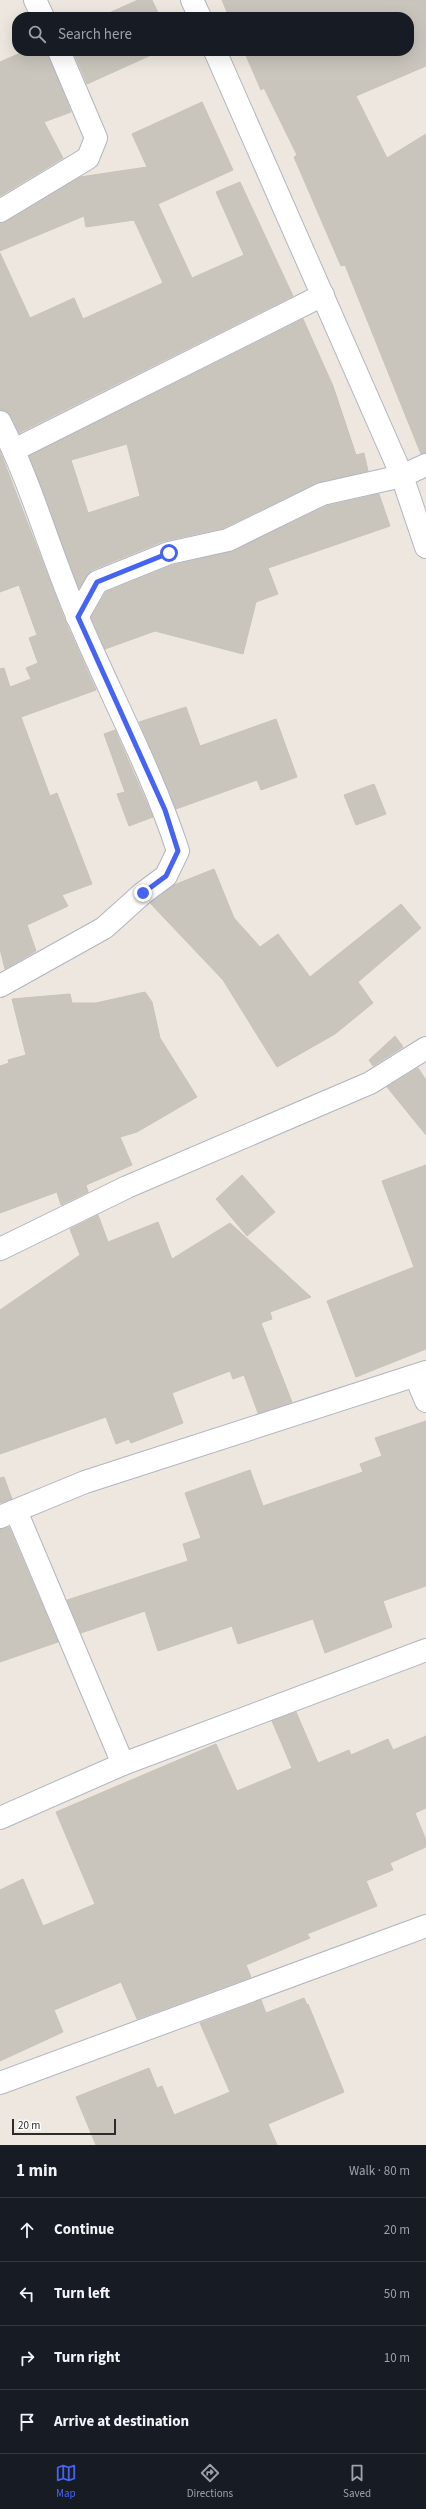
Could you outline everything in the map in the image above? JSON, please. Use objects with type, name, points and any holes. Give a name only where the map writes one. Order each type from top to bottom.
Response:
[{"type":"street","points":[[35,0],[41,12]]},
{"type":"street","points":[[192,0],[198,12]]},
{"type":"street","points":[[0,211],[88,158],[96,138],[61,56]]},
{"type":"street","points":[[217,56],[402,476],[426,547]]},
{"type":"street","points":[[14,450],[322,295]]},
{"type":"street","points":[[0,422],[14,450],[78,617],[165,810],[178,851],[166,876],[143,893],[104,928],[0,986]]},
{"type":"street","points":[[78,617],[97,582],[169,553],[228,540],[322,494],[402,476],[426,465]]},
{"type":"street","points":[[0,1249],[128,1187],[370,1083],[426,1048]]},
{"type":"street","points":[[123,1764],[8,1514],[85,1482],[421,1374],[426,1401]]},
{"type":"street","points":[[0,1818],[123,1764],[426,1650]]},
{"type":"street","points":[[0,2083],[426,1926]]},
{"type":"building","points":[[138,0],[152,0],[158,12],[111,12]]},
{"type":"building","points":[[222,0],[426,0],[426,66],[356,96],[387,158],[426,134],[426,453],[421,454],[345,265],[341,266],[294,157],[297,155],[264,88],[261,90],[246,56],[414,56],[414,12],[227,12]]},
{"type":"building","points":[[14,56],[49,56],[71,112],[44,122],[63,158],[0,196],[0,62]]},
{"type":"building","points":[[75,56],[149,56],[87,84]]},
{"type":"building","points":[[202,102],[233,170],[158,204],[192,278],[244,255],[216,192],[240,182],[293,296],[19,433],[11,416],[7,412],[0,410],[0,253],[30,318],[74,298],[83,319],[163,283],[134,220],[86,227],[84,216],[0,251],[0,223],[80,177],[147,167],[132,134]]},
{"type":"building","points":[[303,319],[333,386],[356,455],[364,453],[368,471],[317,483],[224,528],[164,541],[92,570],[79,588],[29,456]],"holes":[[[127,444],[140,496],[88,513],[71,460]]]},
{"type":"building","points":[[0,451],[66,623],[96,690],[21,717],[50,796],[57,793],[92,884],[62,895],[68,906],[27,925],[36,951],[5,969],[0,949],[0,669],[4,668],[10,687],[31,679],[26,668],[38,663],[29,638],[37,635],[19,585],[0,592]]},
{"type":"building","points":[[379,494],[390,526],[268,568],[278,594],[256,602],[243,654],[155,631],[105,649],[91,617],[106,592],[173,565],[233,551],[326,506]]},
{"type":"building","points":[[186,707],[200,746],[276,719],[297,777],[261,790],[257,780],[176,809],[139,722]]},
{"type":"building","points":[[115,730],[153,817],[129,826],[117,794],[125,792],[104,734]]},
{"type":"building","points":[[374,784],[386,814],[356,825],[344,795]]},
{"type":"building","points":[[214,869],[234,918],[260,947],[278,934],[310,977],[401,904],[421,928],[358,982],[373,1003],[335,1034],[277,1067],[223,980],[150,903],[174,885]]},
{"type":"building","points":[[145,992],[152,1002],[160,1038],[197,1097],[137,1132],[120,1137],[132,1165],[86,1185],[88,1192],[61,1205],[57,1192],[0,1213],[0,1066],[9,1063],[8,1060],[26,1055],[12,999],[70,994],[72,1003],[96,1003]]},
{"type":"building","points":[[395,1036],[403,1047],[373,1066],[369,1060]]},
{"type":"building","points":[[418,1068],[426,1080],[426,1135],[387,1087]]},
{"type":"building","points":[[426,1165],[426,1349],[356,1377],[327,1301],[414,1267],[382,1181]]},
{"type":"building","points":[[242,1175],[275,1212],[247,1236],[216,1199]]},
{"type":"building","points":[[98,1215],[108,1242],[158,1222],[172,1259],[230,1223],[311,1297],[270,1312],[272,1319],[261,1323],[292,1402],[258,1413],[244,1375],[233,1379],[230,1371],[172,1393],[183,1423],[131,1443],[129,1439],[116,1444],[106,1417],[0,1454],[0,1310],[80,1255],[70,1229]]},
{"type":"building","points":[[426,1421],[426,1586],[383,1601],[392,1627],[325,1653],[313,1619],[238,1644],[232,1626],[158,1651],[145,1611],[81,1633],[67,1600],[188,1561],[183,1544],[201,1538],[185,1493],[250,1470],[263,1506],[363,1472],[360,1464],[382,1456],[375,1438]]},
{"type":"building","points":[[4,1477],[12,1499],[0,1503],[0,1478]]},
{"type":"building","points":[[9,1527],[58,1642],[0,1662],[0,1529]]},
{"type":"building","points":[[296,1712],[318,1763],[349,1750],[351,1755],[388,1739],[393,1750],[426,1736],[426,1808],[415,1813],[426,1840],[426,1847],[390,1863],[393,1870],[366,1881],[377,1906],[307,1934],[310,1938],[246,1965],[251,1977],[137,2019],[121,1982],[54,2010],[63,2032],[0,2061],[0,1890],[23,1879],[43,1926],[95,1904],[56,1812],[216,1744],[237,1791],[292,1768],[272,1721]]},
{"type":"building","points":[[304,1998],[307,2005],[308,2004],[344,2092],[268,2124],[277,2145],[96,2145],[76,2097],[149,2068],[157,2088],[162,2086],[174,2115],[230,2092],[200,2023],[261,2000],[266,2013]]},
{"type":"route","points":[[143,893],[166,876],[178,851],[165,810],[78,617],[97,582],[169,553]]}]
